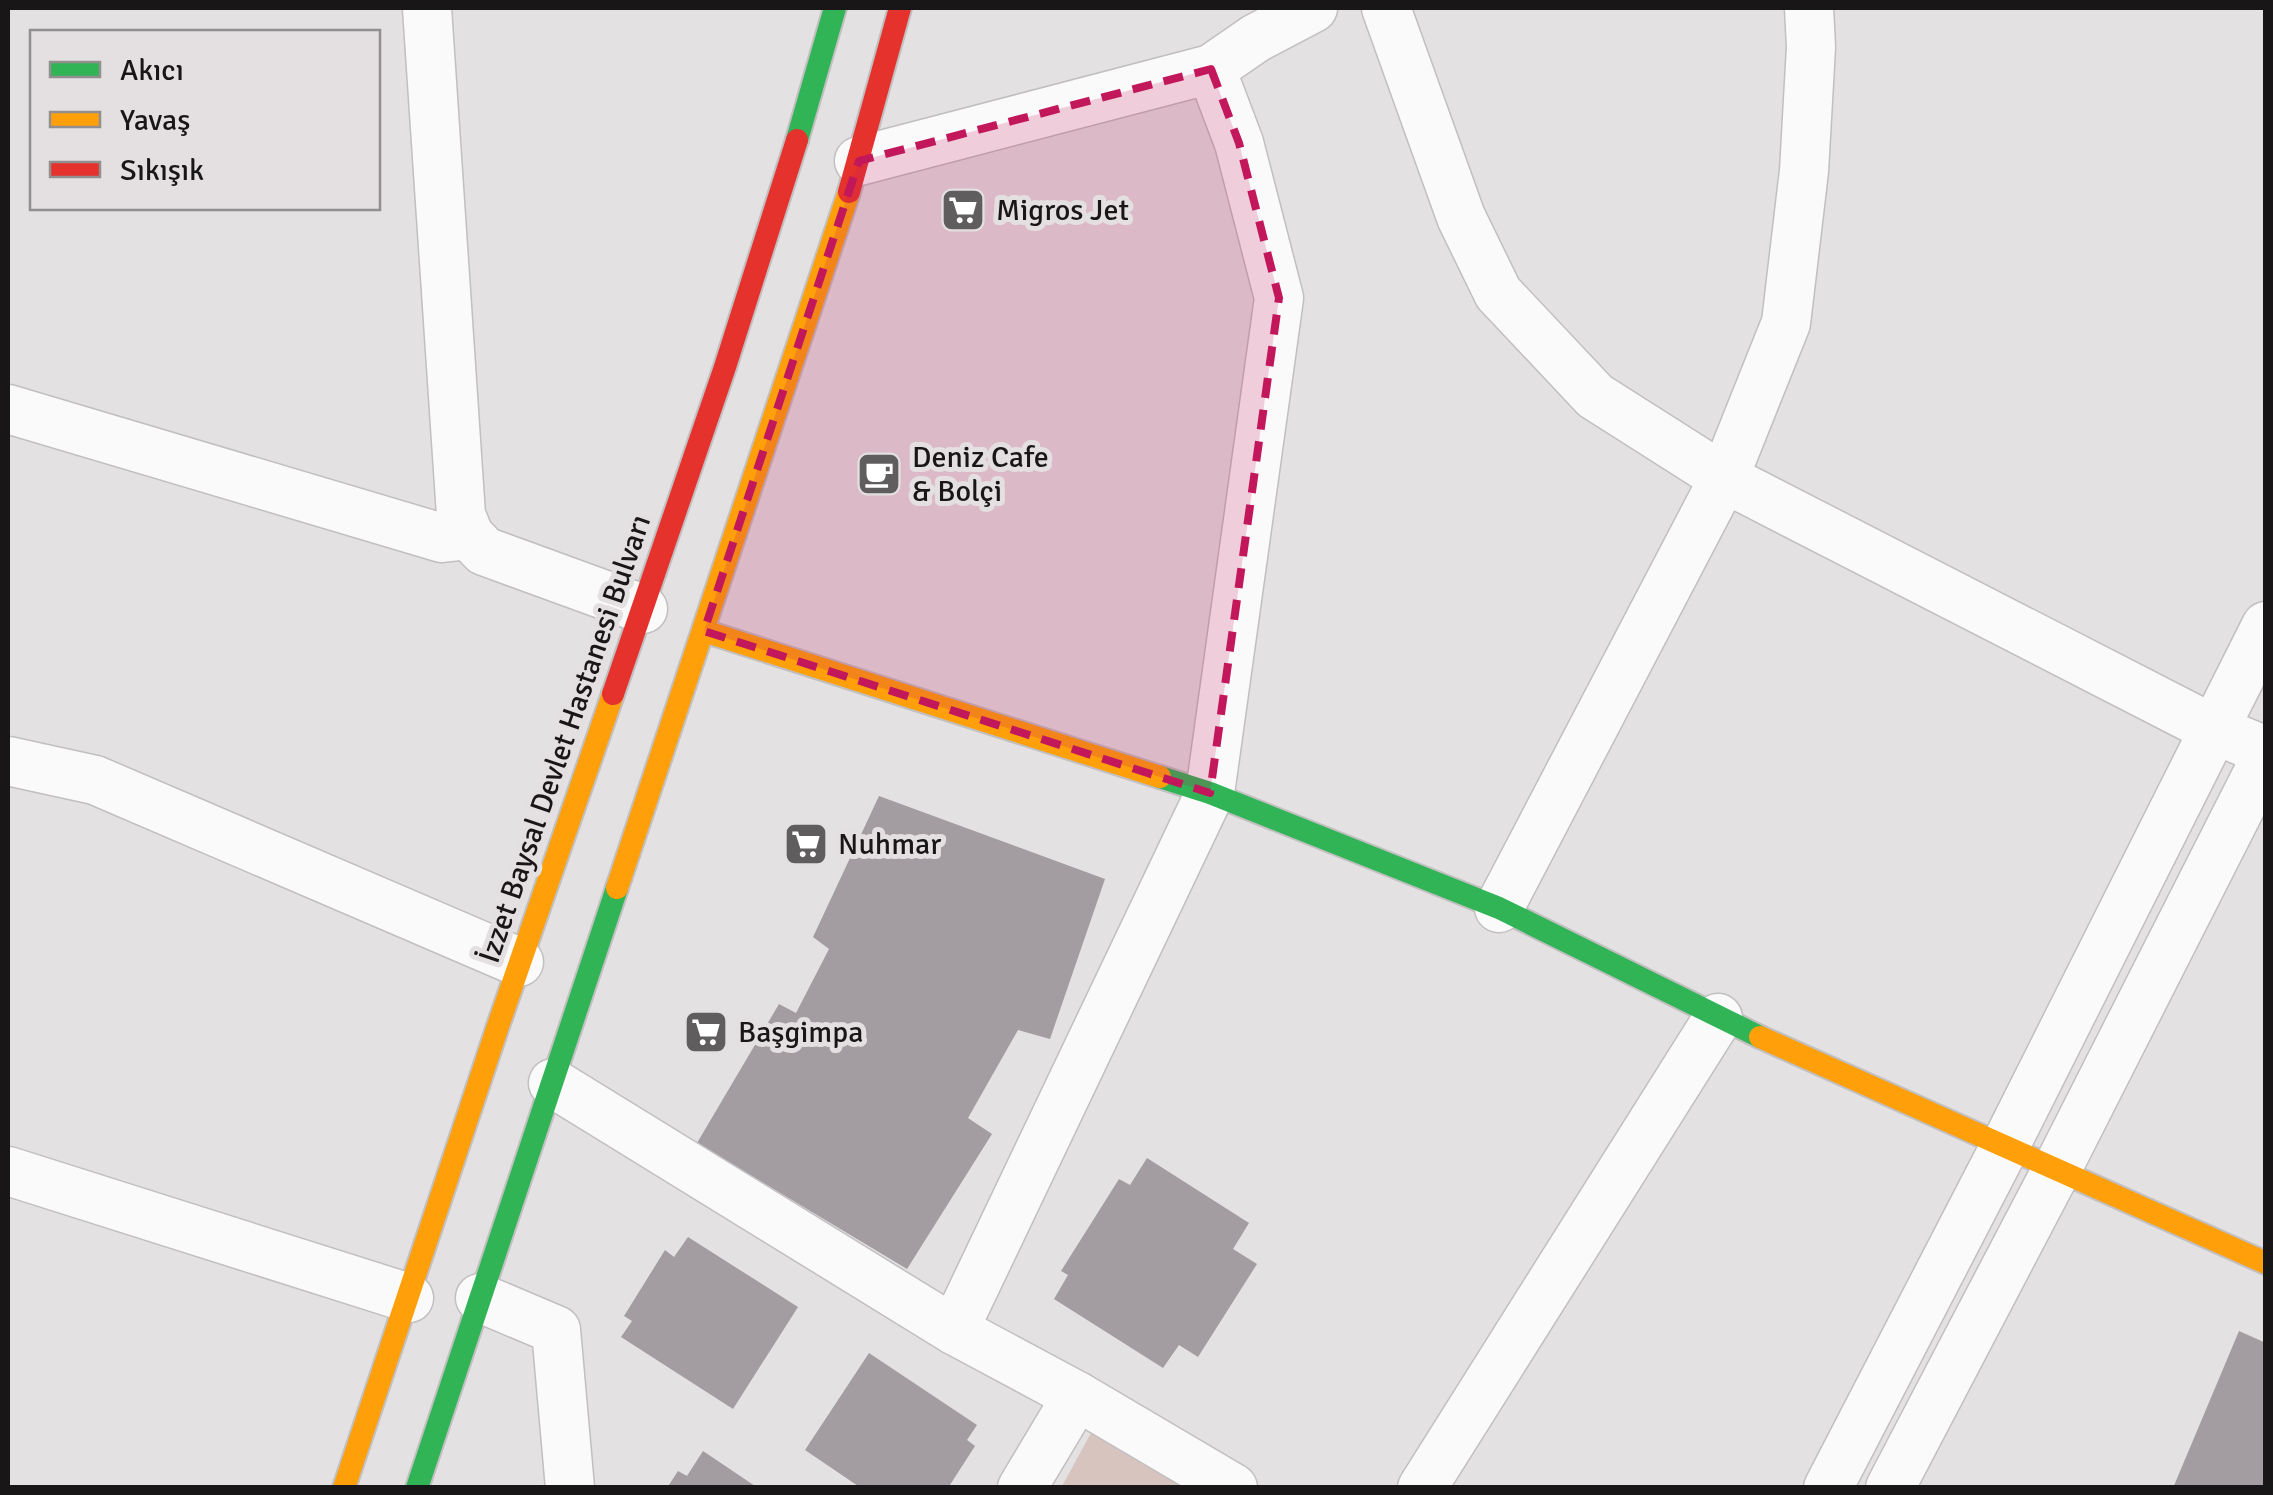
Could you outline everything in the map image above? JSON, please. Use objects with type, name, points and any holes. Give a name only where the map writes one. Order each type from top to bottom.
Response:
[{"type":"main road","name":"İzzet Baysal Devlet Hastanesi Bulvarı","points":[[344,1488],[519,962],[644,609],[794,160],[835,8]]},
{"type":"main road","points":[[418,1488],[859,161],[900,8]]},
{"type":"main road","points":[[704,632],[1210,793],[1499,908],[1718,1018],[2266,1263]]},
{"type":"street","points":[[427,8],[461,515],[469,536],[484,551],[644,609]]},
{"type":"street","points":[[859,161],[1211,69],[1256,38],[1312,8]]},
{"type":"street","points":[[1386,8],[1461,217],[1498,293],[1595,396],[1724,478],[2266,754],[1890,1488]]},
{"type":"street","points":[[1499,908],[1724,478],[1786,322],[1804,172],[1811,47],[1809,8]]},
{"type":"street","points":[[954,1330],[1210,793],[1279,298],[1239,143],[1211,69]]},
{"type":"street","points":[[8,409],[442,538],[469,536]]},
{"type":"street","points":[[1828,1488],[2266,626]]},
{"type":"street","points":[[8,761],[95,780],[519,962]]},
{"type":"street","points":[[1422,1488],[1718,1018]]},
{"type":"street","points":[[553,1083],[954,1330],[1234,1488]]},
{"type":"street","points":[[8,1171],[409,1298]]},
{"type":"street","points":[[480,1298],[556,1330],[570,1488]]},
{"type":"street","points":[[1022,1488],[1077,1396]]},
{"type":"highlighted area","points":[[1211,69],[1239,143],[1279,298],[1210,793],[704,631],[859,161]]},
{"type":"shaded area","points":[[1091,1433],[1187,1487],[1061,1488]]},
{"type":"building","points":[[879,796],[1105,879],[1050,1039],[1018,1030],[968,1118],[992,1134],[907,1269],[697,1143],[779,1004],[796,1013],[829,949],[813,937]]},
{"type":"building","points":[[1147,1158],[1249,1223],[1233,1249],[1257,1264],[1198,1357],[1179,1345],[1163,1368],[1054,1299],[1068,1275],[1061,1271],[1119,1179],[1130,1185]]},
{"type":"building","points":[[688,1237],[798,1307],[733,1409],[621,1337],[632,1321],[624,1316],[665,1250],[674,1257]]},
{"type":"building","points":[[2239,1331],[2266,1343],[2266,1488],[2173,1488]]},
{"type":"building","points":[[869,1353],[977,1425],[967,1440],[975,1446],[948,1488],[861,1488],[805,1450]]},
{"type":"building","points":[[703,1451],[758,1488],[667,1488],[678,1471],[687,1476]]},
{"type":"traffic: fast","points":[[797,140],[835,8]]},
{"type":"traffic: fast","points":[[1160,777],[1210,793],[1499,908],[1760,1037]]},
{"type":"traffic: fast","points":[[417,1488],[617,888]]},
{"type":"traffic: slow","points":[[617,888],[849,192]]},
{"type":"traffic: slow","points":[[704,631],[1160,777]]},
{"type":"traffic: slow","points":[[344,1488],[613,694]]},
{"type":"traffic: slow","points":[[1760,1037],[2266,1263]]},
{"type":"traffic: jam","points":[[849,192],[900,8]]},
{"type":"traffic: jam","points":[[613,694],[725,367],[797,140]]},
{"type":"place","name":"Migros Jet","points":[[963,210]]},
{"type":"place","name":"Deniz Cafe & Bolçi","points":[[879,474]]},
{"type":"place","name":"Nuhmar","points":[[806,844]]},
{"type":"place","name":"Başgimpa","points":[[706,1032]]}]
